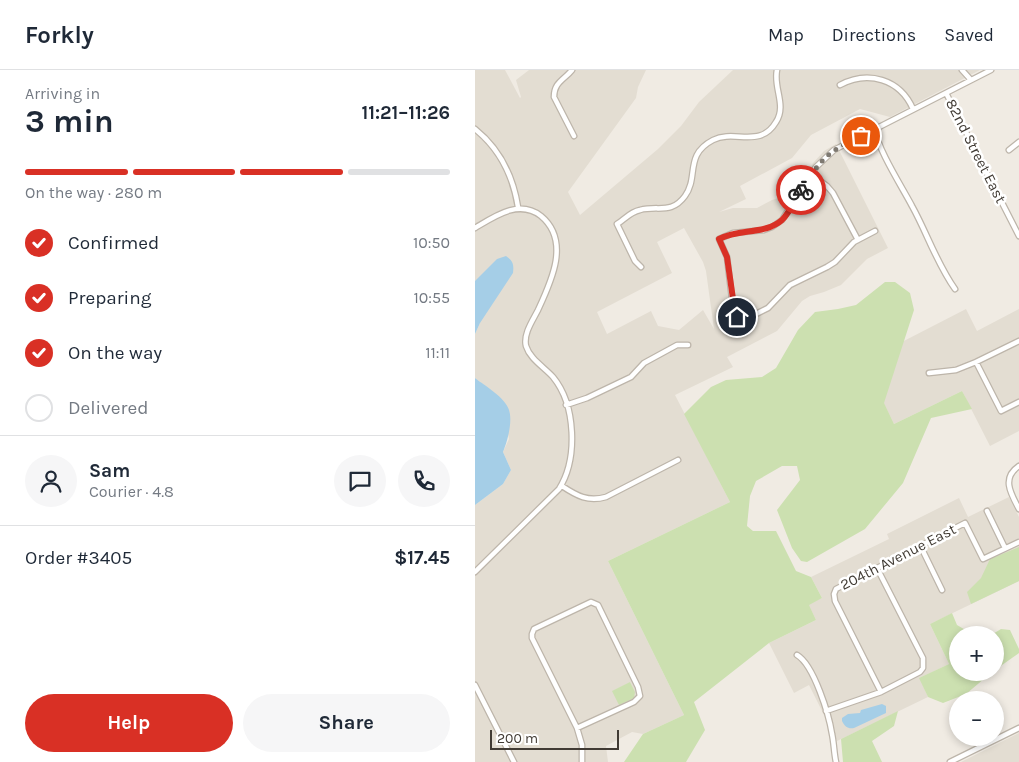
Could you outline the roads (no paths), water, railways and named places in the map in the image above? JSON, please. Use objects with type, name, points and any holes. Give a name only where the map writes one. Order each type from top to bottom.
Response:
[{"type":"street","points":[[572,70],[558,82],[554,97],[573,136]]},
{"type":"street","points":[[641,267],[635,260],[617,224],[637,210],[663,209],[672,207],[679,202],[689,188],[695,158],[708,143],[725,136],[755,137],[769,130],[777,121],[781,109],[781,100],[776,82],[777,70]]},
{"type":"street","points":[[962,70],[971,80]]},
{"type":"street","points":[[875,231],[858,240],[827,267],[790,285],[768,308],[739,322],[733,299],[727,257],[719,239],[733,233],[764,230],[777,224],[787,214],[821,161],[834,150],[991,70]]},
{"type":"street","points":[[840,86],[859,78],[884,80],[902,91],[913,109]]},
{"type":"street","name":"82nd Street East","points":[[947,93],[1019,236]]},
{"type":"street","points":[[475,129],[484,136],[502,159],[513,184],[518,207]]},
{"type":"street","points":[[875,129],[881,147],[913,206],[931,246],[955,288]]},
{"type":"street","points":[[1009,150],[1019,142]]},
{"type":"street","points":[[811,174],[833,193],[858,240]]},
{"type":"street","points":[[475,228],[508,210],[518,207],[529,209],[539,214],[549,226],[554,236],[557,256],[555,271],[529,326],[525,343],[531,356],[557,383],[567,405],[571,426],[572,448],[567,474],[562,486],[475,572]]},
{"type":"street","points":[[929,373],[956,370],[1019,341]]},
{"type":"street","points":[[567,405],[587,398],[631,377],[645,363],[677,345],[688,345]]},
{"type":"street","points":[[976,362],[1001,411],[1019,402]]},
{"type":"street","points":[[562,486],[584,498],[599,499],[678,460]]},
{"type":"street","points":[[1019,466],[1012,472],[1008,480],[1009,488],[1019,509]]},
{"type":"street","points":[[987,511],[1005,548],[1019,542]]},
{"type":"street","name":"204th Avenue East","points":[[881,692],[835,601],[834,594],[838,587],[965,523],[983,559],[1005,548]]},
{"type":"street","points":[[920,545],[942,590]]},
{"type":"street","points":[[826,711],[881,692],[919,672],[924,664],[923,658],[877,568]]},
{"type":"street","points":[[577,728],[637,701],[640,696],[638,687],[598,605],[593,603],[585,604],[534,629],[532,634],[532,638],[577,728],[582,745],[582,762]]},
{"type":"street","points":[[797,655],[802,658],[809,668],[826,711],[832,733],[836,762]]},
{"type":"street","points":[[475,684],[514,762]]},
{"type":"street","points":[[950,762],[1019,728]]},
{"type":"water","points":[[506,256],[512,263],[513,273],[480,323],[475,334],[475,281],[497,259]]},
{"type":"water","points":[[475,378],[499,396],[509,410],[510,426],[503,452],[511,470],[503,484],[475,505]]},
{"type":"water","points":[[882,704],[886,706],[886,713],[854,728],[847,727],[842,721],[842,718],[848,714],[860,713],[861,710]]}]
